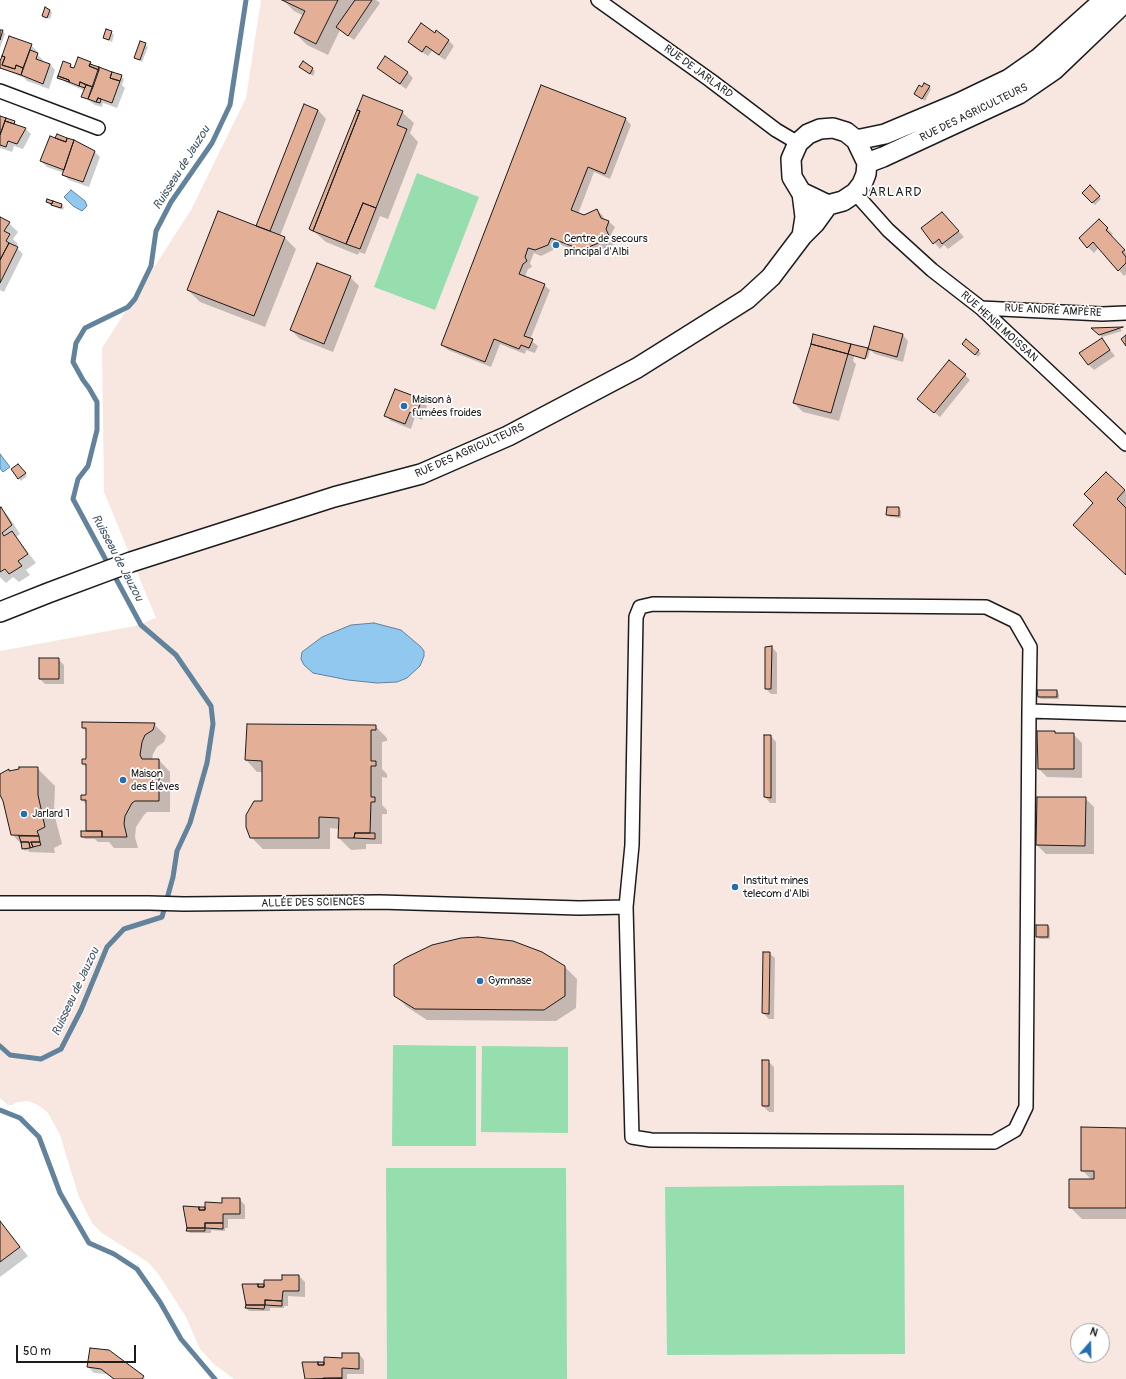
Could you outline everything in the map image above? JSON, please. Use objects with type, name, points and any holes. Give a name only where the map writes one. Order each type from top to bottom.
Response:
[{"type":"street","name":"RUE DE JARLARD","points":[[598,0],[710,80],[776,130],[798,143]]},
{"type":"street","name":"RUE DES AGRICULTEURS","points":[[856,140],[886,134],[959,103],[1009,79],[1039,58],[1104,0]]},
{"type":"street","name":"RUE DES AGRICULTEURS","points":[[867,162],[893,152],[1019,94],[1054,70],[1126,1]]},
{"type":"street","points":[[0,91],[98,128]]},
{"type":"street","points":[[798,143],[808,134],[820,129],[834,128],[846,132],[856,140],[867,162],[866,174],[862,184],[855,193],[843,201],[828,205],[802,193]]},
{"type":"street","name":"RUE DES AGRICULTEURS","points":[[798,143],[791,159],[792,177],[802,193],[805,217],[802,236]]},
{"type":"street","name":"RUE HENRI MOISSAN","points":[[855,193],[888,230],[932,270],[981,308],[1126,444]]},
{"type":"street","name":"RUE DES AGRICULTEURS","points":[[0,612],[131,562],[334,497],[421,474],[508,436],[637,368],[747,298],[772,276],[802,236],[828,205]]},
{"type":"street","name":"RUE ANDRÉ AMPÈRE","points":[[981,308],[1102,314],[1126,313]]},
{"type":"street","points":[[653,604],[986,607],[1015,621],[1030,647],[1026,1107],[1015,1130],[994,1142],[651,1140],[632,1137],[626,906],[633,831],[636,618],[640,607],[653,604]]},
{"type":"street","points":[[1029,711],[1126,714]]},
{"type":"street","name":"ALLÉE DES SCIENCES","points":[[0,903],[184,904],[380,902],[579,908],[626,906]]},
{"type":"shaded area","points":[[261,0],[1126,0],[1126,1379],[234,1379],[215,1365],[200,1349],[186,1317],[159,1275],[149,1263],[102,1233],[92,1223],[79,1197],[60,1135],[48,1113],[38,1105],[28,1101],[8,1105],[0,1098],[0,651],[135,626],[156,618],[104,492],[102,348],[191,210],[246,98]]},
{"type":"green space","points":[[417,173],[479,197],[435,310],[374,287]]},
{"type":"green space","points":[[393,1045],[476,1046],[476,1146],[392,1146]]},
{"type":"green space","points":[[482,1046],[568,1047],[568,1133],[481,1132]]},
{"type":"green space","points":[[386,1168],[566,1168],[567,1379],[387,1379]]},
{"type":"green space","points":[[904,1185],[905,1354],[667,1355],[665,1187]]},
{"type":"water","points":[[71,190],[85,201],[87,206],[82,211],[73,206],[64,197]]},
{"type":"water","points":[[0,454],[10,467],[3,472],[0,468]]},
{"type":"water","points":[[374,623],[401,630],[424,651],[424,656],[420,666],[407,678],[397,682],[377,683],[348,680],[313,673],[304,665],[301,659],[302,652],[322,637],[351,625]]},
{"type":"building","points":[[282,0],[338,0],[316,44],[294,33],[305,11]]},
{"type":"building","points":[[355,0],[372,0],[348,36],[336,27]]},
{"type":"building","points":[[45,7],[50,10],[47,18],[42,16]]},
{"type":"building","points":[[421,23],[435,33],[436,30],[449,40],[439,55],[426,46],[422,52],[408,42]]},
{"type":"building","points":[[106,29],[112,31],[109,40],[103,38]]},
{"type":"building","points":[[0,30],[3,30],[0,40]]},
{"type":"building","points":[[9,36],[32,44],[23,68],[16,65],[15,69],[2,65],[5,57],[2,56]]},
{"type":"building","points":[[140,41],[146,43],[140,60],[134,58]]},
{"type":"building","points":[[30,50],[38,53],[36,59],[50,64],[43,84],[21,75]]},
{"type":"building","points":[[2,56],[5,57],[2,65],[15,69],[16,65],[23,68],[21,75],[0,68]]},
{"type":"building","points":[[385,56],[408,72],[400,84],[377,68]]},
{"type":"building","points":[[78,57],[91,62],[89,66],[99,70],[93,87],[80,82],[79,86],[58,76],[63,61],[71,64],[70,67],[74,68]]},
{"type":"building","points":[[303,61],[313,68],[310,74],[299,67]]},
{"type":"building","points":[[90,64],[99,67],[99,70],[89,66]]},
{"type":"building","points":[[99,67],[112,72],[110,78],[120,81],[112,103],[98,98],[96,102],[88,99]]},
{"type":"building","points":[[112,72],[122,75],[120,81],[110,78]]},
{"type":"building","points":[[58,76],[69,80],[69,82],[57,78]]},
{"type":"building","points":[[80,82],[86,85],[85,88],[79,86]]},
{"type":"building","points":[[924,83],[930,86],[922,99],[914,94],[919,85],[922,87]]},
{"type":"building","points":[[86,85],[93,87],[88,99],[81,97]]},
{"type":"building","points":[[541,85],[626,118],[605,174],[588,167],[571,210],[584,215],[597,209],[601,218],[609,221],[606,229],[610,238],[582,250],[551,238],[548,245],[535,250],[528,248],[525,257],[527,261],[523,264],[519,274],[545,284],[524,336],[533,339],[529,348],[521,345],[519,349],[494,339],[485,362],[441,345]]},
{"type":"building","points":[[363,95],[403,111],[397,125],[407,129],[376,208],[363,203],[346,244],[313,231],[360,111],[357,110]]},
{"type":"building","points":[[98,98],[101,99],[100,103],[96,102]]},
{"type":"building","points":[[304,104],[318,110],[270,231],[256,226]]},
{"type":"building","points":[[357,110],[360,111],[313,231],[309,229]]},
{"type":"building","points":[[0,116],[6,118],[0,135]]},
{"type":"building","points":[[6,118],[15,121],[14,124],[5,121]]},
{"type":"building","points":[[5,121],[26,128],[17,144],[8,141],[6,147],[0,145],[0,135]]},
{"type":"building","points":[[57,134],[67,138],[66,142],[55,138]]},
{"type":"building","points":[[50,136],[66,142],[67,138],[74,140],[64,170],[40,161]]},
{"type":"building","points":[[74,140],[95,151],[83,182],[62,175]]},
{"type":"building","points":[[1090,185],[1100,196],[1092,203],[1082,193]]},
{"type":"building","points":[[47,199],[53,201],[52,204],[46,202]]},
{"type":"building","points":[[53,201],[62,204],[61,208],[51,205]]},
{"type":"building","points":[[363,203],[376,208],[360,249],[346,244]]},
{"type":"building","points":[[218,211],[285,237],[254,316],[187,290]]},
{"type":"building","points":[[942,212],[959,231],[942,244],[939,239],[933,244],[921,228]]},
{"type":"building","points":[[0,217],[10,222],[4,231],[10,234],[6,241],[9,243],[0,260]]},
{"type":"building","points":[[1099,219],[1108,228],[1106,230],[1125,250],[1122,252],[1126,257],[1126,263],[1118,271],[1093,242],[1087,248],[1079,238]]},
{"type":"building","points":[[9,243],[18,247],[0,283],[0,260]]},
{"type":"building","points":[[317,263],[351,276],[324,344],[290,330]]},
{"type":"building","points":[[874,326],[903,334],[897,357],[868,349]]},
{"type":"building","points":[[1123,327],[1099,335],[1091,328]]},
{"type":"building","points":[[813,334],[851,344],[848,354],[811,344]]},
{"type":"building","points":[[1126,335],[1126,346],[1121,339]]},
{"type":"building","points":[[1102,338],[1110,350],[1088,365],[1079,353]]},
{"type":"building","points":[[966,339],[979,350],[975,355],[962,344]]},
{"type":"building","points":[[811,344],[848,354],[831,413],[793,403]]},
{"type":"building","points":[[851,344],[868,348],[865,359],[848,354]]},
{"type":"building","points":[[949,360],[966,374],[934,413],[917,399]]},
{"type":"building","name":"Maison à fumées froides","points":[[395,389],[422,399],[416,415],[410,412],[405,424],[384,416]]},
{"type":"building","points":[[18,464],[26,473],[18,479],[11,469]]},
{"type":"building","points":[[1106,472],[1125,490],[1117,499],[1126,508],[1126,575],[1073,525],[1093,503],[1084,494]]},
{"type":"building","points":[[1,507],[12,525],[2,533],[4,536],[12,531],[28,554],[18,561],[22,566],[9,574],[5,569],[0,572]]},
{"type":"building","points":[[887,507],[899,507],[899,516],[886,515]]},
{"type":"building","points":[[772,646],[771,689],[765,689],[765,647]]},
{"type":"building","points":[[39,658],[59,658],[59,679],[39,679]]},
{"type":"building","points":[[1037,690],[1057,690],[1057,697],[1038,697]]},
{"type":"building","name":"Maison des Élèves","points":[[82,722],[155,723],[153,730],[145,735],[142,742],[140,755],[142,759],[159,759],[159,801],[135,801],[132,803],[125,816],[124,824],[127,837],[102,837],[102,831],[86,831],[86,800],[81,800],[81,795],[86,795],[86,764],[82,764],[82,759],[86,759],[86,728],[82,728]]},
{"type":"building","points":[[247,724],[376,725],[376,730],[371,730],[371,761],[376,761],[376,766],[371,766],[371,797],[375,797],[375,802],[371,802],[370,833],[355,833],[354,838],[338,838],[339,818],[319,817],[319,838],[250,838],[246,827],[246,815],[254,801],[262,801],[262,761],[245,760]]},
{"type":"building","points":[[1037,731],[1074,733],[1074,769],[1038,769]]},
{"type":"building","points":[[764,735],[771,735],[771,798],[764,797]]},
{"type":"building","name":"Jarlard 1","points":[[19,767],[38,767],[38,795],[45,827],[37,831],[39,836],[11,835],[3,801],[0,795],[0,774],[9,769],[9,771],[19,769]]},
{"type":"building","points":[[1037,797],[1086,797],[1085,846],[1036,845]]},
{"type":"building","points":[[81,831],[102,831],[102,837],[81,837]]},
{"type":"building","points":[[355,833],[375,833],[375,839],[354,838]]},
{"type":"building","points":[[19,836],[39,836],[40,842],[31,842],[33,847],[30,848],[29,842],[21,842]]},
{"type":"building","points":[[21,842],[29,842],[30,848],[22,849]]},
{"type":"building","points":[[31,842],[40,842],[41,845],[33,847]]},
{"type":"building","points":[[1036,925],[1048,925],[1048,937],[1036,937]]},
{"type":"building","name":"Gymnase","points":[[478,937],[513,941],[542,952],[565,966],[565,996],[544,1010],[415,1009],[394,996],[394,965],[432,945],[461,938]]},
{"type":"building","points":[[763,952],[770,952],[769,1014],[762,1013]]},
{"type":"building","points":[[762,1060],[769,1060],[769,1106],[762,1106]]},
{"type":"building","points":[[1081,1127],[1126,1128],[1126,1208],[1069,1208],[1069,1179],[1094,1179],[1094,1171],[1081,1171]]},
{"type":"building","points":[[222,1198],[240,1198],[240,1214],[223,1214],[223,1223],[205,1223],[205,1228],[187,1228],[183,1206],[199,1207],[199,1210],[205,1210],[205,1202],[222,1203]]},
{"type":"building","points":[[199,1207],[205,1207],[205,1210],[199,1210]]},
{"type":"building","points":[[0,1221],[20,1247],[0,1262]]},
{"type":"building","points":[[205,1223],[223,1223],[223,1229],[205,1228]]},
{"type":"building","points":[[187,1228],[205,1228],[205,1231],[186,1231]]},
{"type":"building","points":[[282,1275],[299,1275],[299,1291],[283,1291],[282,1301],[265,1300],[265,1305],[246,1305],[242,1284],[258,1284],[258,1287],[264,1287],[264,1280],[282,1280]]},
{"type":"building","points":[[258,1284],[264,1284],[264,1287],[258,1287]]},
{"type":"building","points":[[265,1300],[282,1301],[282,1306],[265,1305]]},
{"type":"building","points":[[246,1305],[265,1305],[264,1309],[245,1308]]},
{"type":"building","points":[[90,1348],[109,1350],[144,1376],[142,1379],[114,1379],[101,1369],[87,1367]]},
{"type":"building","points":[[342,1353],[359,1353],[359,1369],[342,1368],[342,1378],[305,1379],[302,1362],[318,1362],[318,1365],[324,1365],[324,1357],[342,1358]]},
{"type":"building","points":[[318,1362],[324,1362],[324,1365],[318,1365]]},
{"type":"building","points":[[342,1378],[342,1379],[324,1379]]},
{"type":"waterway","name":"Ruisseau de Jauzou","points":[[0,1046],[10,1055],[41,1059],[61,1049],[81,1010],[107,947],[124,929],[162,917],[173,877],[177,851],[190,823],[207,763],[213,724],[211,706],[176,655],[141,625],[73,499],[78,479],[88,466],[97,430],[97,402],[73,362],[76,343],[85,328],[128,307],[135,299],[151,266],[156,231],[171,202],[212,143],[230,105],[246,0]]},
{"type":"waterway","name":"Ruisseau de Jauzou","points":[[0,1110],[20,1118],[39,1137],[60,1193],[89,1243],[114,1254],[137,1269],[160,1302],[181,1339],[215,1379]]},
{"type":"place","name":"Centre de secours principal d'Albi","points":[[556,245]]},
{"type":"place","name":"Maison à fumées froides","points":[[404,406]]},
{"type":"place","name":"Maison des Élèves","points":[[123,780]]},
{"type":"place","name":"Jarlard 1","points":[[24,814]]},
{"type":"place","name":"Institut mines telecom d'Albi","points":[[735,887]]},
{"type":"place","name":"Gymnase","points":[[480,981]]},
{"type":"district","name":"JARLARD","points":[[892,193]]}]
